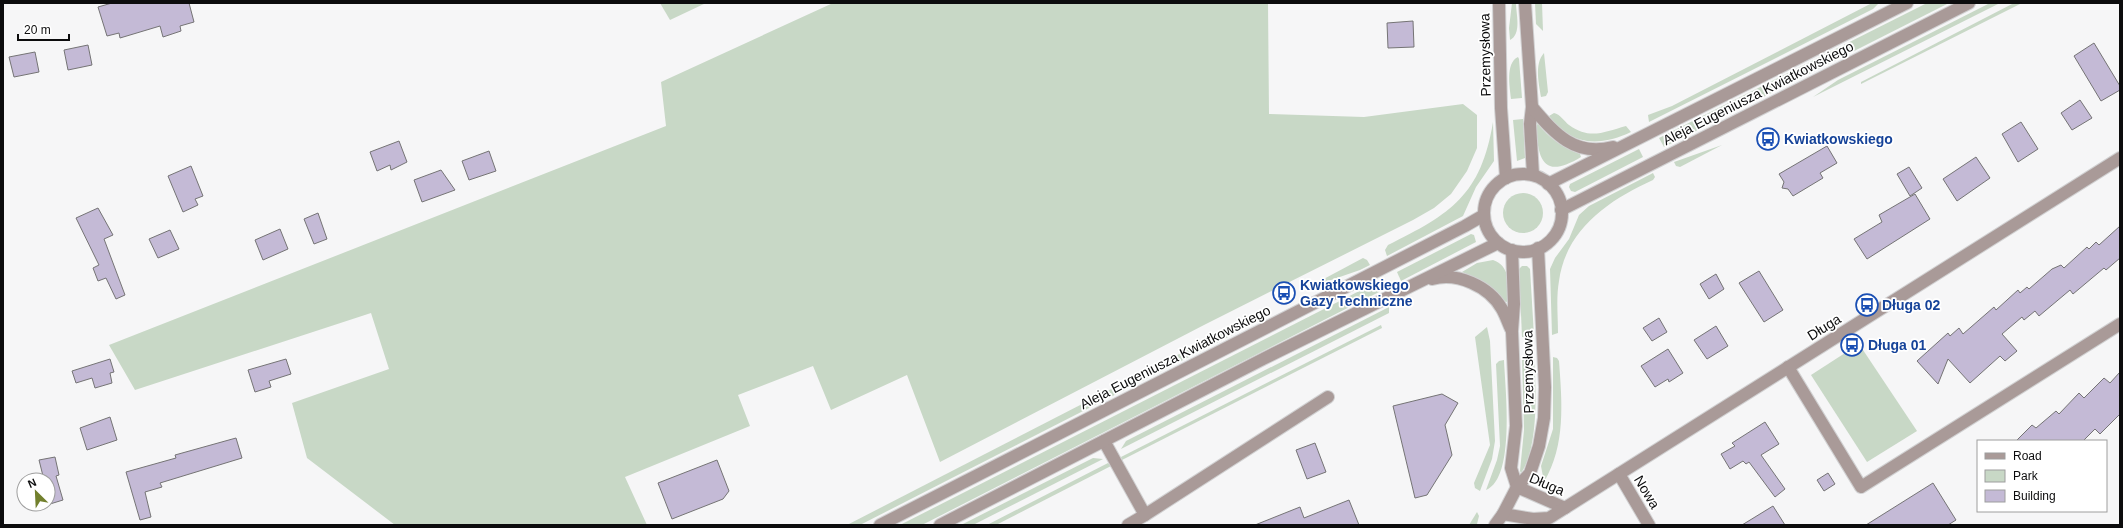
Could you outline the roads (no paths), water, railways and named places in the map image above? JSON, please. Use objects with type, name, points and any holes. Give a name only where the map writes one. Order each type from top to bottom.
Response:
[{"type":"street","name":"Przemysłowa","points":[[1499,3],[1501,100],[1506,178]]},
{"type":"street","points":[[1525,3],[1532,107],[1530,124],[1533,176]]},
{"type":"street","name":"Aleja Eugeniusza Kwiatkowskiego","points":[[1548,184],[1907,3]]},
{"type":"street","name":"Aleja Eugeniusza Kwiatkowskiego","points":[[1561,210],[1969,3]]},
{"type":"street","points":[[1532,107],[1559,136],[1574,145],[1589,150],[1606,149],[1630,143]]},
{"type":"street","name":"Długa","points":[[1503,514],[1533,519],[1549,518],[2120,158]]},
{"type":"street","points":[[1515,175],[1533,176],[1548,184],[1559,200],[1561,210],[1560,222],[1556,233],[1548,242],[1538,248],[1525,252],[1512,250],[1498,243],[1491,235],[1486,226],[1484,215],[1485,204],[1489,193],[1496,184],[1506,178],[1515,175]]},
{"type":"street","name":"Aleja Eugeniusza Kwiatkowskiego","points":[[880,525],[1484,215]]},
{"type":"street","points":[[940,525],[1498,243]]},
{"type":"street","name":"Przemysłowa","points":[[1495,525],[1503,514],[1517,487],[1530,473],[1539,446],[1544,418],[1545,387],[1538,248]]},
{"type":"street","name":"Przemysłowa","points":[[1512,250],[1514,304],[1512,331],[1516,426],[1511,468],[1517,487]]},
{"type":"street","name":"Przemysłowa","points":[[1419,282],[1441,276],[1459,278],[1476,285],[1502,308],[1512,331]]},
{"type":"street","points":[[1788,367],[1861,488],[2120,324]]},
{"type":"street","points":[[1128,525],[1328,397]]},
{"type":"street","points":[[1104,441],[1145,515]]},
{"type":"street","name":"Nowa","points":[[1619,474],[1649,525]]},
{"type":"street","name":"Długa","points":[[1517,487],[1565,508]]},
{"type":"place","name":"Kwiatkowskiego","points":[[1768,139]]},
{"type":"place","name":"Kwiatkowskiego Gazy Techniczne","points":[[1284,293]]},
{"type":"place","name":"Długa 02","points":[[1867,305]]},
{"type":"place","name":"Długa 01","points":[[1852,345]]}]
